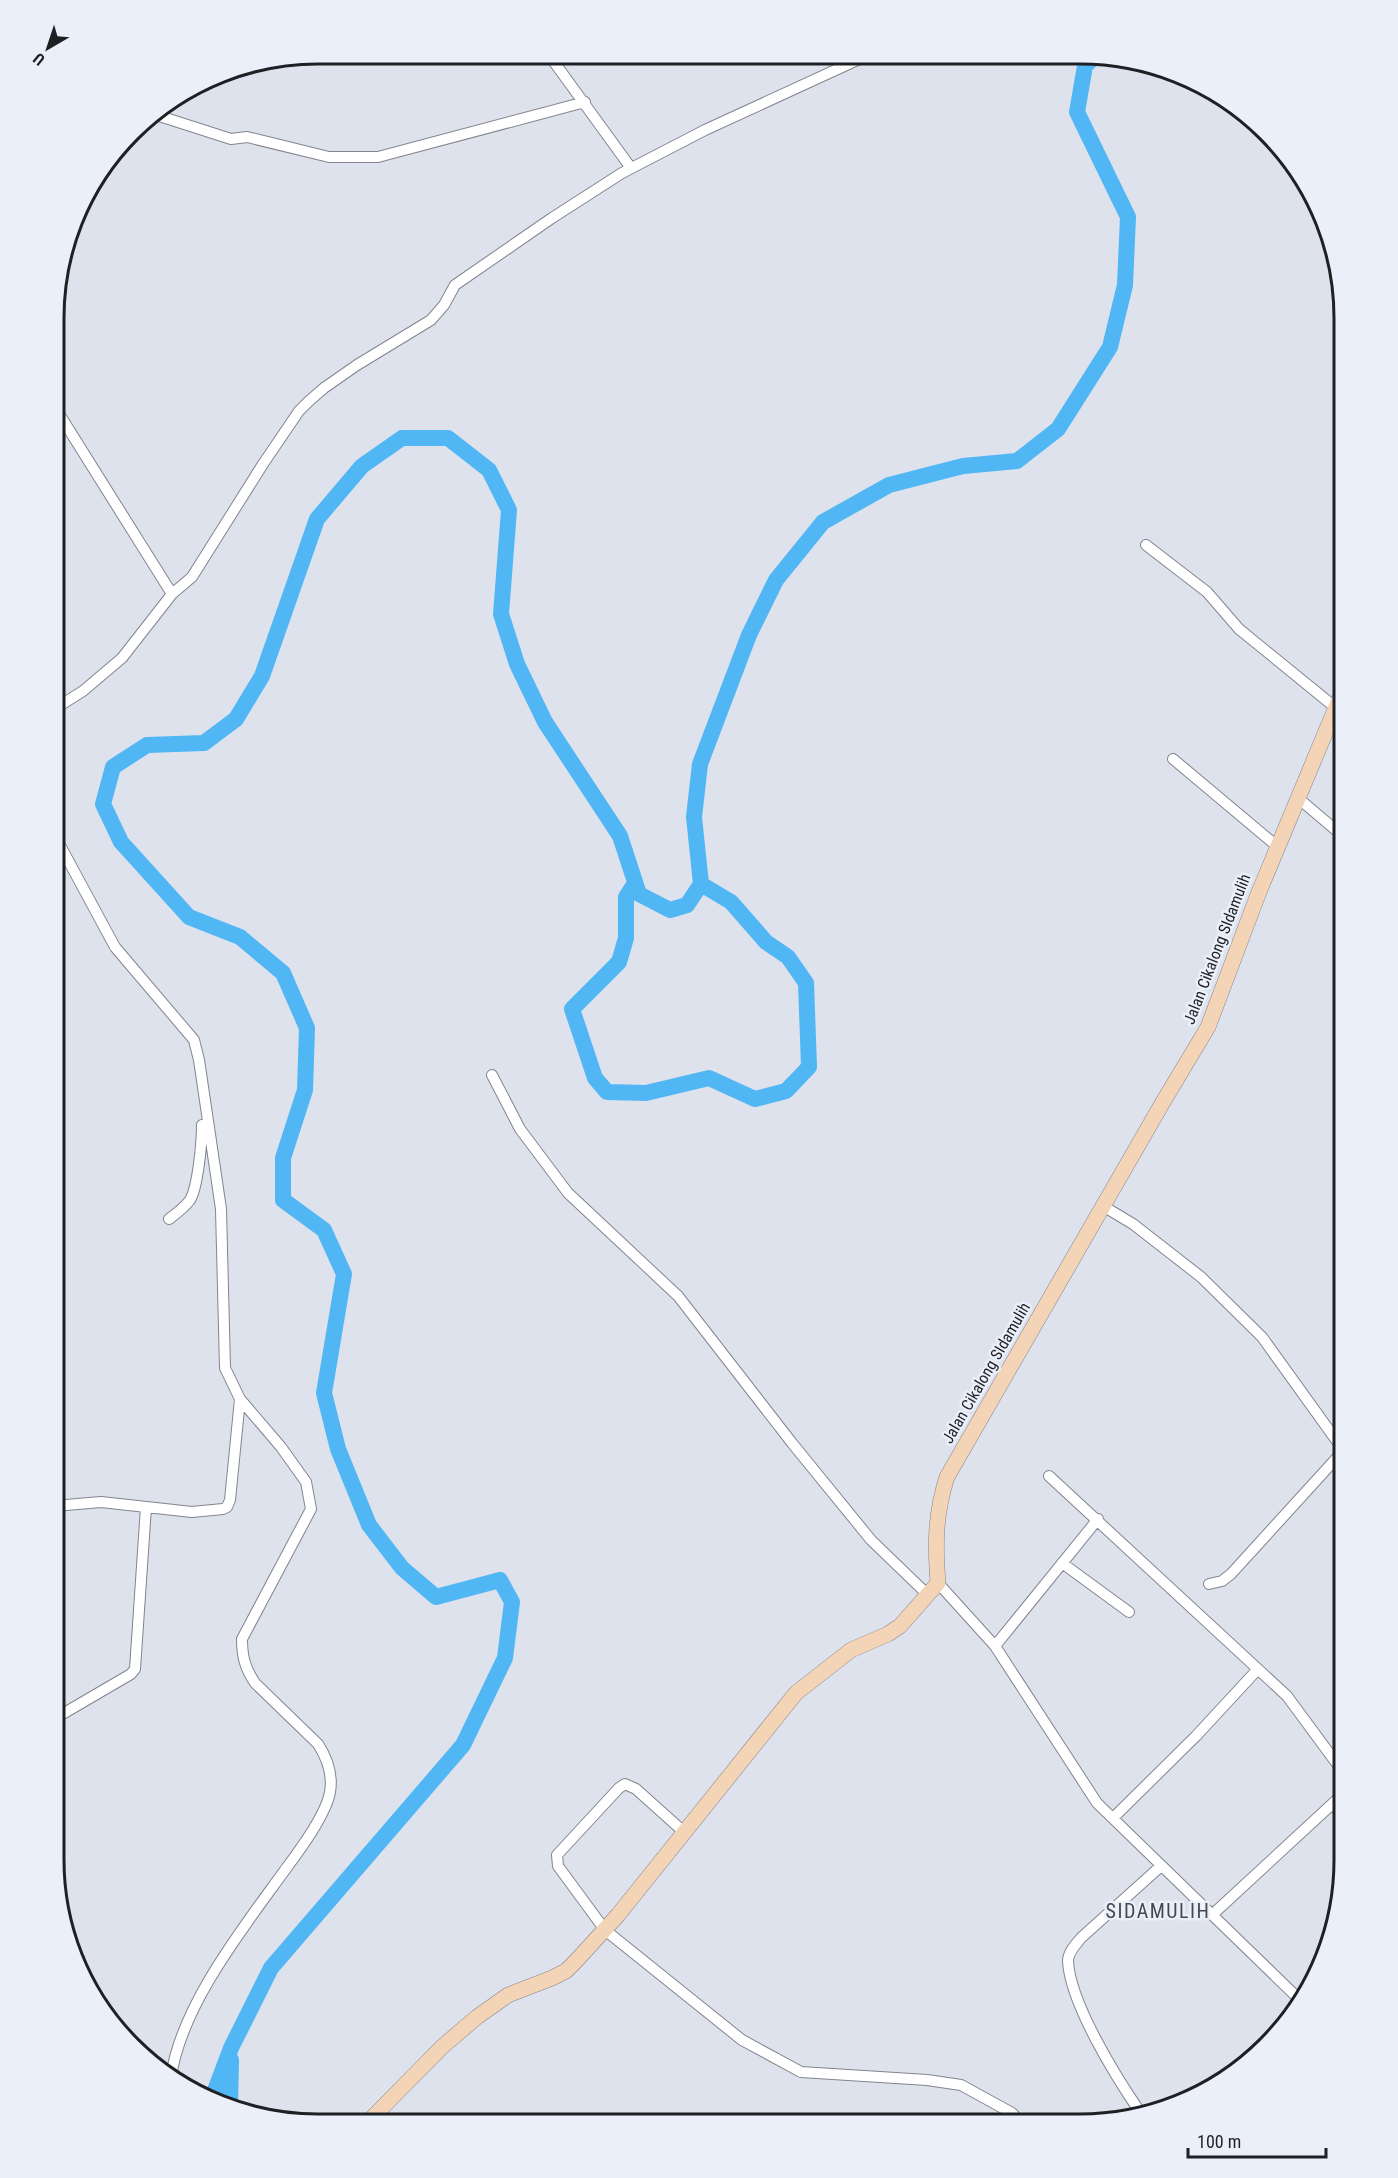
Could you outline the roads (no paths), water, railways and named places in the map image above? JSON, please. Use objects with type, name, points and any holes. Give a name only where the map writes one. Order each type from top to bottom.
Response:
[{"type":"street","points":[[556,64],[631,168]]},
{"type":"street","points":[[64,703],[83,691],[122,658],[172,594],[192,577],[299,411],[324,388],[431,320],[444,305],[455,285],[552,218],[631,168],[705,130],[849,64]]},
{"type":"street","points":[[164,117],[231,139],[247,137],[329,157],[378,157],[585,102]]},
{"type":"street","points":[[64,422],[172,594]]},
{"type":"street","points":[[1146,545],[1207,592],[1239,629],[1334,697]]},
{"type":"street","name":"Jalan Cikalong SIdamulih","points":[[933,1589],[939,1504],[947,1478],[1208,1028],[1278,847],[1334,715]]},
{"type":"street","points":[[1173,759],[1278,847]]},
{"type":"street","points":[[1298,798],[1334,829]]},
{"type":"street","points":[[64,851],[115,947],[194,1040],[221,1209],[225,1368],[240,1399],[281,1447],[306,1482],[311,1509],[242,1639],[242,1655],[255,1683],[318,1744],[325,1755],[331,1776],[330,1793],[312,1833],[246,1925],[204,1989],[190,2017],[174,2068]]},
{"type":"street","points":[[492,1075],[520,1129],[568,1193],[678,1296],[792,1443],[872,1540],[933,1589],[995,1646],[1097,1803],[1295,1995]]},
{"type":"street","points":[[169,1219],[183,1209],[191,1197],[202,1137],[202,1089]]},
{"type":"street","points":[[1103,1206],[1133,1224],[1201,1276],[1262,1337],[1334,1438]]},
{"type":"street","points":[[64,1505],[100,1502],[192,1512],[227,1507],[235,1462],[240,1399]]},
{"type":"street","points":[[1209,1584],[1222,1581],[1231,1574],[1334,1461]]},
{"type":"street","points":[[1049,1476],[1258,1669],[1298,1709],[1334,1759]]},
{"type":"street","points":[[64,1713],[131,1674],[135,1669],[146,1507]]},
{"type":"street","points":[[995,1646],[1098,1519]]},
{"type":"street","points":[[1062,1563],[1129,1612]]},
{"type":"street","points":[[376,2114],[456,2034],[508,1995],[566,1971],[605,1930],[796,1693],[851,1650],[888,1634],[900,1626],[933,1589]]},
{"type":"street","points":[[1113,1818],[1209,1723],[1258,1669]]},
{"type":"street","points":[[685,1833],[636,1789],[625,1784],[557,1855],[558,1866],[605,1930],[742,2040],[801,2072],[927,2080],[961,2085],[1012,2114]]},
{"type":"street","points":[[1212,1915],[1333,1803]]},
{"type":"street","points":[[1137,2107],[1084,2017],[1074,1990],[1068,1960],[1071,1950],[1082,1937],[1161,1866]]},
{"type":"waterway","points":[[215,2091],[231,2048],[271,1968],[463,1745],[505,1658],[512,1602],[500,1580],[436,1597],[402,1568],[369,1525],[338,1449],[324,1393],[344,1274],[324,1230],[283,1200],[283,1158],[305,1090],[307,1028],[283,973],[240,937],[189,917],[121,842],[103,804],[113,767],[147,745],[204,743],[236,719],[262,676],[317,519],[362,466],[402,438],[448,438],[489,470],[509,510],[501,614],[517,664],[545,722],[620,836],[639,894],[670,910],[687,905],[701,884],[694,817],[700,764],[749,635],[776,580],[823,522],[889,485],[963,466],[1017,461],[1058,429],[1110,347],[1125,285],[1128,217],[1077,112],[1087,64]]},
{"type":"waterway","points":[[635,883],[626,897],[626,938],[619,962],[572,1009],[595,1078],[607,1092],[646,1093],[709,1078],[755,1099],[786,1091],[809,1067],[806,983],[788,957],[766,942],[731,902],[701,884]]},
{"type":"waterway","points":[[230,2097],[231,2060]]},
{"type":"district","name":"SIDAMULIH","points":[[1158,1911]]}]
